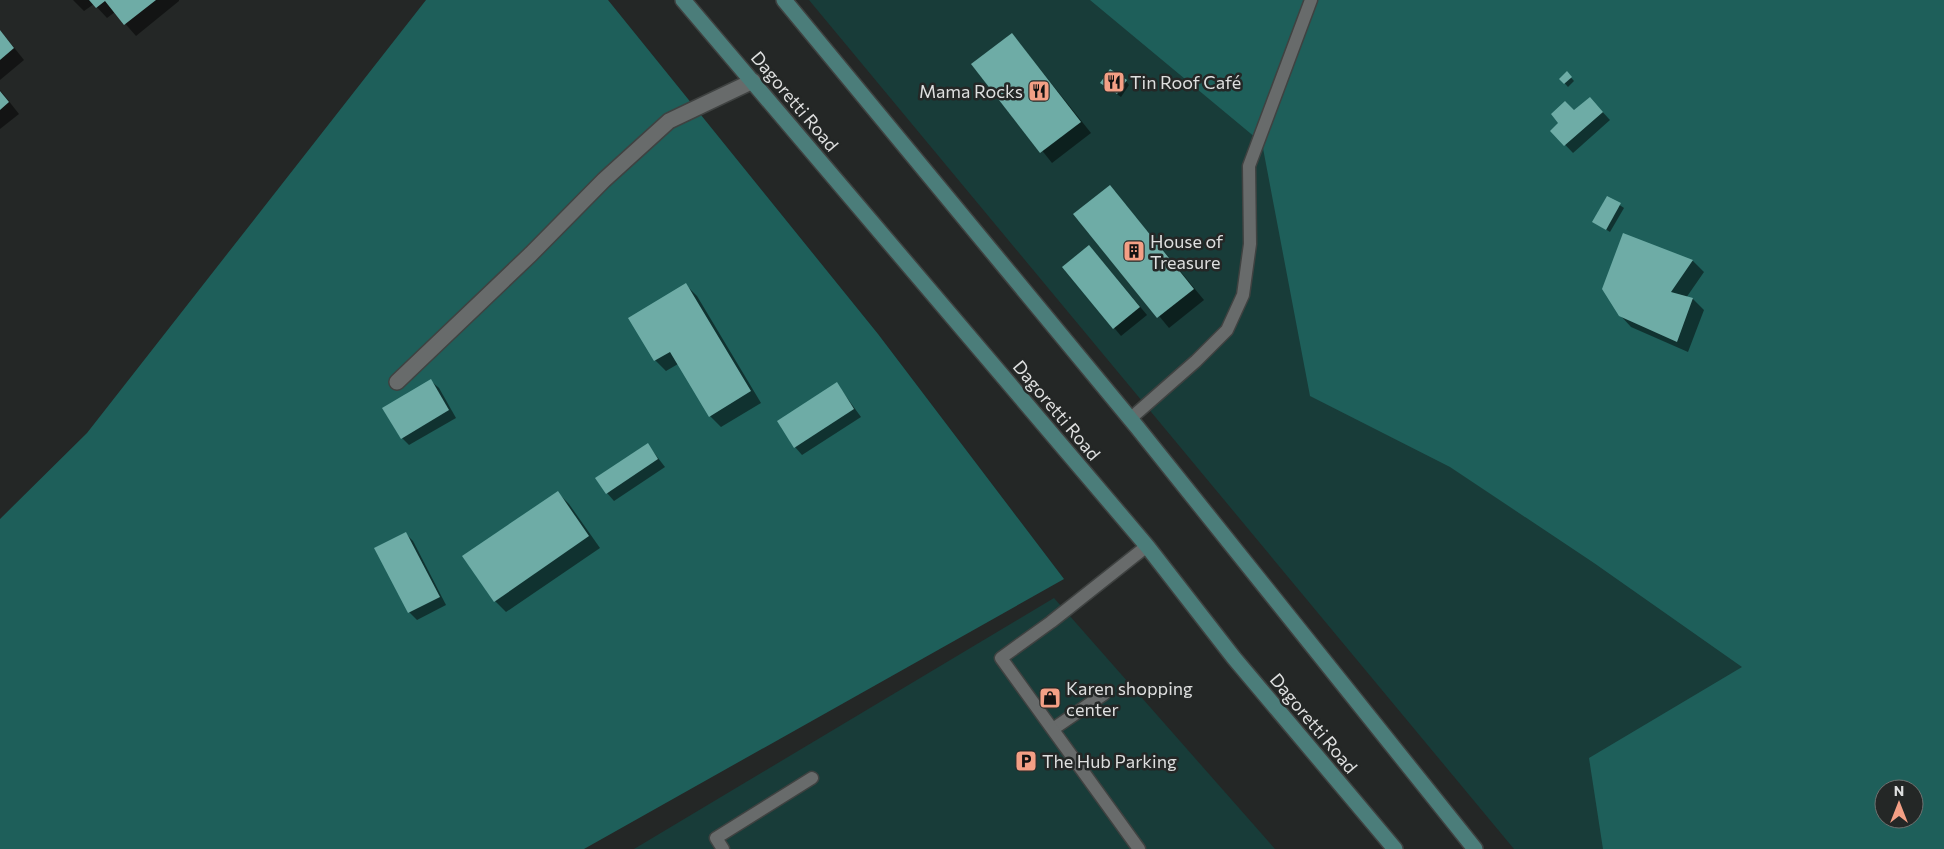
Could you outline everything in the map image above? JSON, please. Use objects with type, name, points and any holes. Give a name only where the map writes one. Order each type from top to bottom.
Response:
[{"type":"main road","name":"Dagoretti Road","points":[[684,0],[1147,546],[1234,658],[1395,849]]},
{"type":"main road","points":[[784,0],[1130,419],[1475,849]]},
{"type":"street","points":[[396,382],[531,254],[604,180],[669,121],[753,81]]},
{"type":"lane","points":[[1130,419],[1196,361],[1227,330],[1243,295],[1250,244],[1249,166],[1311,0]]},
{"type":"lane","points":[[1139,849],[1001,658],[1051,622],[1147,546]]},
{"type":"lane","points":[[1053,729],[1104,694]]},
{"type":"lane","points":[[723,849],[716,838],[812,778]]},
{"type":"shaded area","points":[[426,0],[608,0],[878,334],[1064,579],[584,849],[0,849],[0,519],[87,433]]},
{"type":"shaded area","points":[[809,0],[1944,0],[1944,849],[1514,849]]},
{"type":"shaded area","points":[[1090,0],[1944,0],[1944,849],[1603,849],[1589,758],[1742,667],[1594,563],[1450,467],[1310,396],[1262,143]]},
{"type":"shaded area","name":"The Hub Parking","points":[[1054,598],[1275,849],[634,849]]},
{"type":"building","points":[[89,0],[156,0],[124,25],[105,1],[96,8]]},
{"type":"building","points":[[0,30],[14,48],[0,60]]},
{"type":"building","points":[[1012,33],[1081,122],[1040,153],[971,64]]},
{"type":"building","points":[[1110,69],[1127,80],[1117,94],[1100,83]]},
{"type":"building","points":[[1567,71],[1572,77],[1564,84],[1559,79]]},
{"type":"building","points":[[0,91],[9,102],[0,110]]},
{"type":"building","points":[[1590,97],[1603,112],[1564,146],[1550,131],[1558,123],[1551,114],[1565,101],[1574,110]]},
{"type":"building","name":"House of Treasure","points":[[1110,185],[1194,289],[1157,318],[1073,214]]},
{"type":"building","points":[[1607,196],[1621,203],[1606,230],[1592,222]]},
{"type":"building","points":[[1623,233],[1693,260],[1671,292],[1693,298],[1677,342],[1619,316],[1602,289]]},
{"type":"building","points":[[1089,245],[1140,307],[1113,329],[1062,267]]},
{"type":"building","points":[[686,283],[751,391],[709,417],[670,352],[654,361],[628,318]]},
{"type":"building","points":[[431,379],[449,410],[401,439],[382,408]]},
{"type":"building","points":[[837,382],[854,409],[794,448],[777,421]]},
{"type":"building","points":[[648,443],[658,459],[606,494],[595,478]]},
{"type":"building","points":[[558,491],[589,536],[494,602],[462,556]]},
{"type":"building","points":[[406,532],[440,597],[408,613],[374,548]]},
{"type":"place","name":"Tin Roof Café","points":[[1114,82]]},
{"type":"place","name":"Mama Rocks","points":[[1039,91]]},
{"type":"place","name":"House of Treasure","points":[[1134,251]]},
{"type":"place","name":"Karen shopping center","points":[[1050,698]]},
{"type":"place","name":"The Hub Parking","points":[[1026,761]]}]
